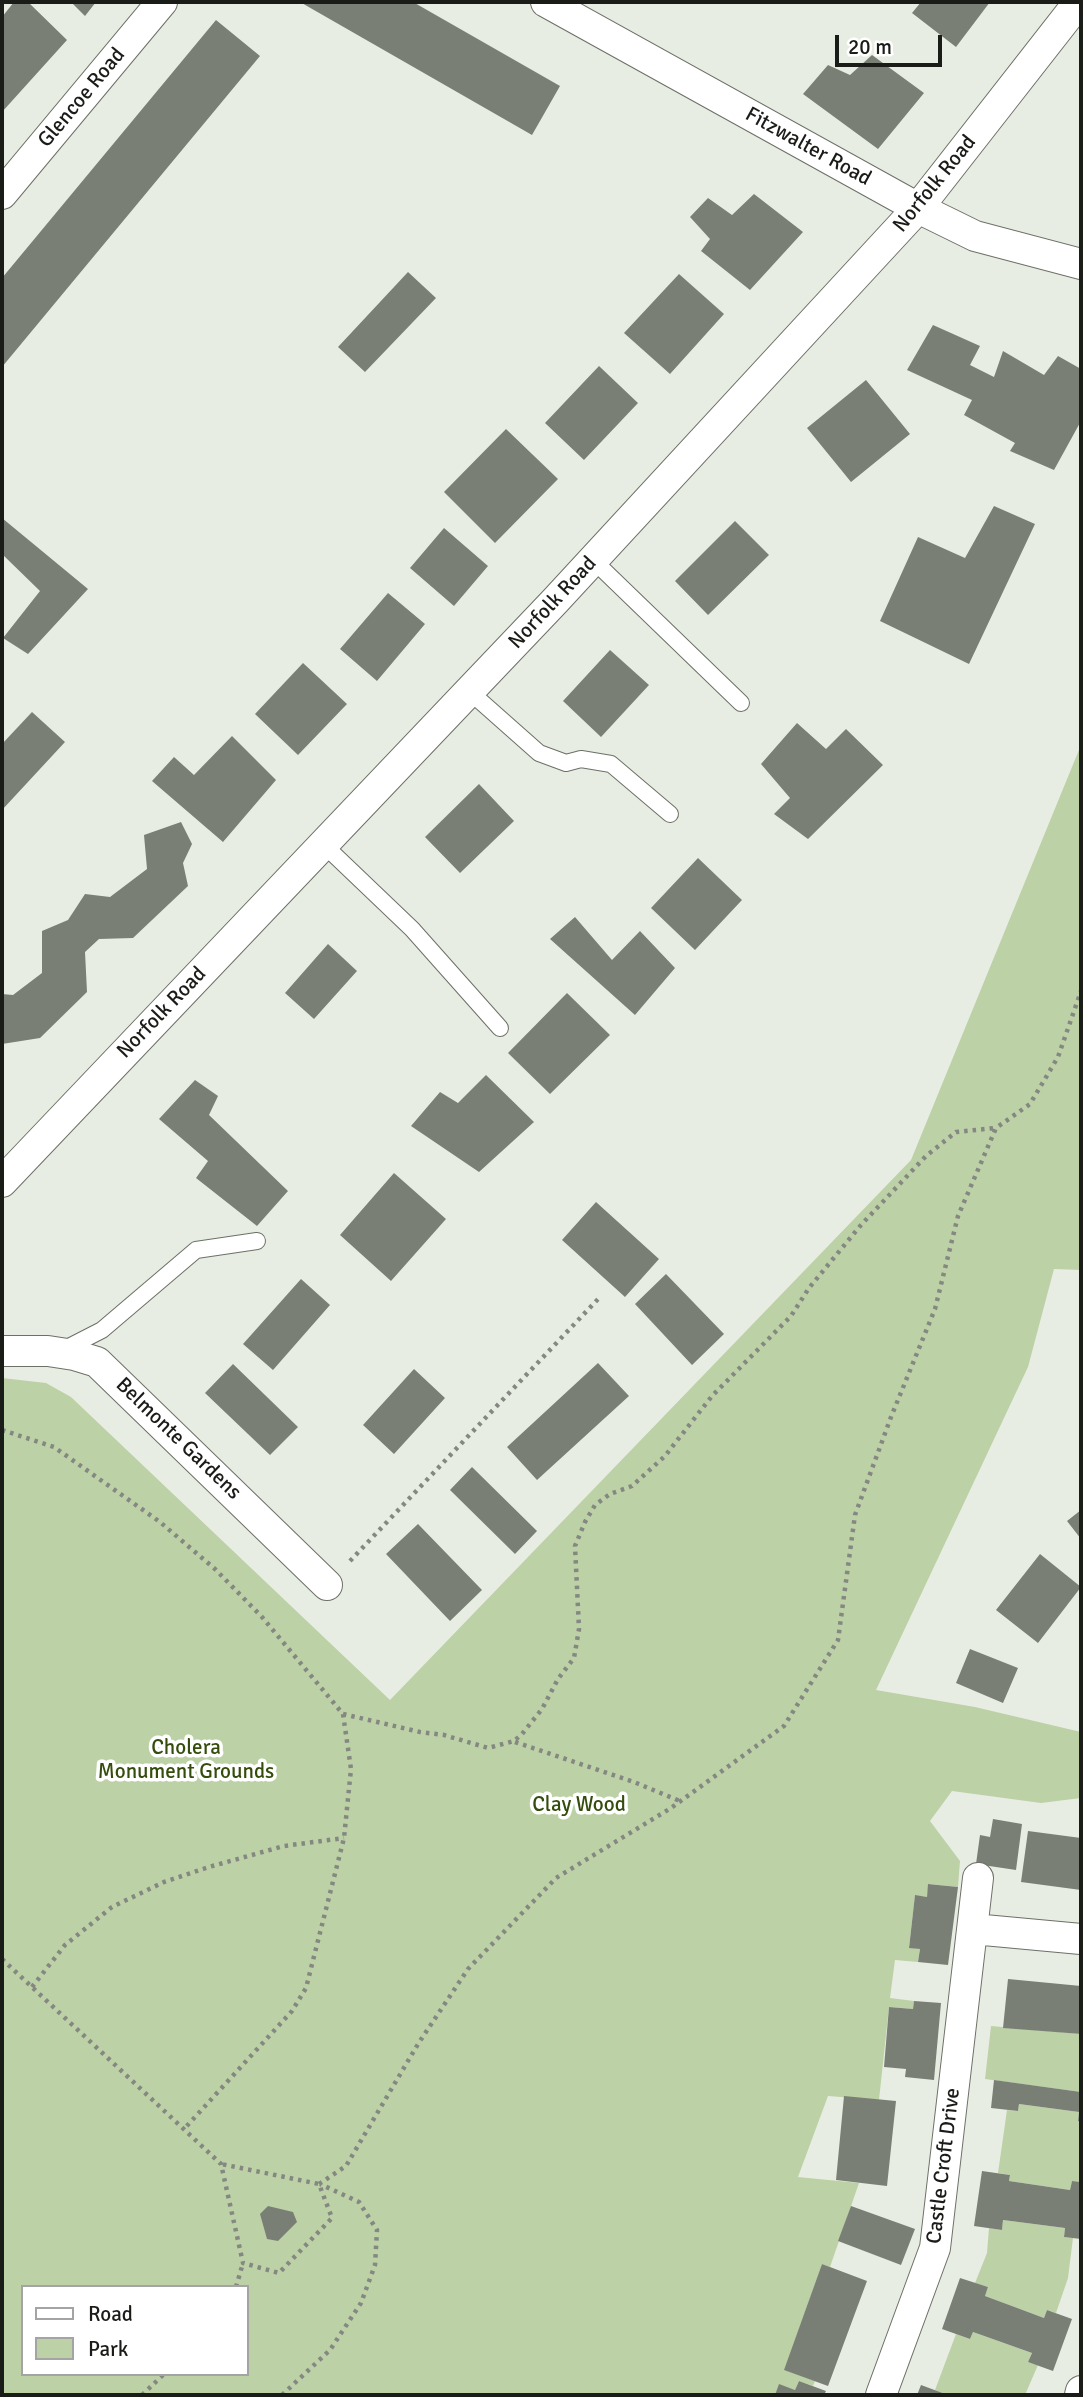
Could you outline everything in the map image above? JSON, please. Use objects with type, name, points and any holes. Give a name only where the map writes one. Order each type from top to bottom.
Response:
[{"type":"street","name":"Glencoe Road","points":[[2,194],[162,2]]},
{"type":"street","name":"Fitzwalter Road","points":[[546,2],[918,208],[975,236],[1081,264]]},
{"type":"street","name":"Norfolk Road","points":[[2,1182],[593,560],[918,208],[1079,2]]},
{"type":"street","name":"Belmonte Gardens","points":[[2,1350],[59,1353],[97,1362],[327,1585]]},
{"type":"street","name":"Castle Croft Drive","points":[[881,2395],[935,2248],[978,1878]]},
{"type":"street","points":[[974,1928],[1081,1939]]},
{"type":"lane","points":[[593,560],[741,703]]},
{"type":"lane","points":[[469,691],[539,753],[566,763],[582,759],[611,764],[670,814]]},
{"type":"lane","points":[[323,844],[412,929],[500,1028]]},
{"type":"lane","points":[[59,1353],[102,1330],[196,1250],[257,1241]]},
{"type":"path","points":[[342,1714],[444,1735],[488,1748],[514,1741],[542,1709],[558,1679],[574,1658],[579,1629],[575,1546],[596,1505],[610,1494],[632,1486],[665,1456],[712,1396],[791,1315],[809,1288],[861,1225],[926,1156],[956,1132],[996,1128],[1030,1104],[1058,1057],[1081,991]]},
{"type":"path","points":[[319,2184],[346,2166],[418,2044],[468,1969],[556,1878],[680,1801],[784,1726],[838,1640],[855,1516],[891,1417],[935,1309],[958,1216],[996,1128]]},
{"type":"path","points":[[327,1585],[600,1297]]},
{"type":"path","points":[[2,1430],[54,1447],[160,1522],[215,1569],[262,1617],[342,1714],[351,1769],[344,1838],[306,1988],[292,2011],[185,2128]]},
{"type":"path","points":[[514,1741],[634,1782],[680,1801]]},
{"type":"path","points":[[32,1987],[65,1945],[112,1907],[164,1882],[284,1846],[344,1838]]},
{"type":"path","points":[[2,1959],[221,2164],[243,2263],[237,2285]]},
{"type":"path","points":[[221,2164],[319,2184],[359,2202],[377,2230],[375,2265],[361,2303],[330,2350],[282,2395]]},
{"type":"path","points":[[243,2263],[279,2273],[332,2218],[319,2184]]},
{"type":"path","points":[[142,2395],[162,2376]]},
{"type":"green space","points":[[1081,745],[1081,1270],[1054,1269],[1028,1367],[876,1690],[975,1707],[1081,1732],[1081,1798],[1041,1803],[952,1791],[930,1821],[960,1861],[958,1887],[929,1884],[927,1897],[915,1896],[909,1947],[920,1949],[918,1962],[895,1960],[890,1998],[914,2001],[913,2009],[889,2007],[879,2100],[828,2096],[798,2177],[859,2183],[830,2267],[822,2264],[785,2370],[815,2381],[813,2386],[799,2381],[795,2390],[780,2385],[775,2395],[2,2395],[2,1378],[46,1383],[71,1397],[390,1700],[911,1160]]},
{"type":"green space","points":[[991,2026],[1081,2034],[1081,2092],[985,2079]]},
{"type":"green space","points":[[1019,2104],[1079,2112],[1081,2182],[1072,2181],[1070,2190],[1009,2181],[1010,2175],[998,2173],[1007,2110],[1018,2111]]},
{"type":"green space","points":[[1003,2220],[1065,2228],[1064,2237],[1073,2238],[1068,2278],[1056,2313],[1047,2310],[1044,2318],[985,2296],[988,2287],[975,2283],[987,2253],[989,2228],[1002,2230]]},
{"type":"green space","points":[[973,2332],[1032,2353],[1028,2362],[1038,2365],[1025,2395],[947,2395],[935,2390],[956,2334],[970,2339]]},
{"type":"building","points":[[14,2],[28,2],[67,40],[2,112],[2,17]]},
{"type":"building","points":[[71,2],[96,2],[85,16]]},
{"type":"building","points":[[300,2],[413,2],[560,86],[532,135]]},
{"type":"building","points":[[921,2],[990,2],[956,47],[912,13]]},
{"type":"building","points":[[216,20],[260,56],[2,367],[2,278]]},
{"type":"building","points":[[872,55],[924,93],[878,149],[803,94],[828,65],[850,75]]},
{"type":"building","points":[[754,194],[803,232],[750,290],[701,251],[710,239],[690,217],[708,198],[732,215]]},
{"type":"building","points":[[408,272],[436,298],[365,372],[338,347]]},
{"type":"building","points":[[679,274],[724,314],[670,374],[624,333]]},
{"type":"building","points":[[933,325],[980,346],[970,365],[994,377],[1003,351],[1044,375],[1058,356],[1081,369],[1081,421],[1054,470],[1010,451],[1015,443],[964,415],[972,400],[907,370]]},
{"type":"building","points":[[599,366],[638,403],[584,460],[545,423]]},
{"type":"building","points":[[866,380],[910,434],[851,482],[807,428]]},
{"type":"building","points":[[506,429],[558,479],[495,543],[444,492]]},
{"type":"building","points":[[994,506],[1035,524],[969,664],[880,621],[918,537],[965,558]]},
{"type":"building","points":[[2,518],[88,589],[28,654],[3,638],[40,591],[2,554]]},
{"type":"building","points":[[735,521],[769,555],[708,615],[675,581]]},
{"type":"building","points":[[444,528],[488,566],[454,606],[410,568]]},
{"type":"building","points":[[388,593],[425,624],[377,681],[340,649]]},
{"type":"building","points":[[610,650],[649,685],[601,737],[563,701]]},
{"type":"building","points":[[303,663],[347,704],[298,755],[255,714]]},
{"type":"building","points":[[32,712],[65,742],[2,810],[2,744]]},
{"type":"building","points":[[797,723],[826,749],[846,729],[883,765],[808,839],[774,814],[790,798],[761,764]]},
{"type":"building","points":[[232,736],[276,780],[223,842],[152,781],[174,757],[194,775]]},
{"type":"building","points":[[479,784],[514,821],[460,873],[425,837]]},
{"type":"building","points":[[181,822],[192,844],[183,863],[188,886],[133,938],[99,939],[85,952],[87,992],[40,1038],[2,1044],[2,994],[13,995],[42,973],[42,931],[68,920],[85,894],[110,897],[147,869],[144,835]]},
{"type":"building","points":[[698,858],[742,900],[695,950],[651,908]]},
{"type":"building","points":[[575,917],[612,960],[640,931],[675,968],[635,1015],[550,939]]},
{"type":"building","points":[[328,944],[357,971],[314,1019],[285,993]]},
{"type":"building","points":[[567,993],[610,1035],[550,1094],[508,1053]]},
{"type":"building","points":[[486,1075],[534,1122],[479,1172],[411,1126],[440,1092],[458,1103]]},
{"type":"building","points":[[195,1080],[218,1096],[209,1115],[288,1191],[257,1226],[196,1178],[208,1161],[159,1119]]},
{"type":"building","points":[[394,1173],[446,1219],[391,1281],[340,1235]]},
{"type":"building","points":[[596,1202],[659,1259],[625,1297],[562,1240]]},
{"type":"building","points":[[666,1274],[724,1334],[692,1365],[635,1304]]},
{"type":"building","points":[[301,1279],[330,1305],[273,1370],[243,1344]]},
{"type":"building","points":[[598,1363],[629,1396],[537,1480],[507,1447]]},
{"type":"building","points":[[233,1364],[298,1427],[270,1455],[205,1393]]},
{"type":"building","points":[[414,1369],[445,1398],[394,1454],[363,1425]]},
{"type":"building","points":[[472,1467],[537,1531],[515,1554],[450,1490]]},
{"type":"building","points":[[1081,1510],[1081,1539],[1067,1521]]},
{"type":"building","points":[[418,1524],[482,1590],[450,1621],[386,1554]]},
{"type":"building","points":[[1040,1554],[1081,1587],[1038,1643],[996,1610]]},
{"type":"building","points":[[970,1649],[1018,1668],[1003,1703],[956,1683]]},
{"type":"building","points":[[993,1819],[1022,1824],[1016,1870],[976,1864],[980,1835],[990,1837]]},
{"type":"building","points":[[1028,1831],[1081,1838],[1081,1890],[1021,1882]]},
{"type":"building","points":[[928,1884],[958,1887],[948,1965],[918,1962],[920,1949],[909,1948],[915,1895],[927,1897]]},
{"type":"building","points":[[1008,1979],[1081,1986],[1081,2034],[1003,2028]]},
{"type":"building","points":[[914,2001],[941,2003],[934,2080],[905,2077],[906,2069],[884,2067],[889,2007],[913,2009]]},
{"type":"building","points":[[994,2080],[1081,2092],[1081,2122],[1078,2121],[1079,2112],[1019,2104],[1018,2111],[991,2108]]},
{"type":"building","points":[[844,2096],[896,2101],[887,2186],[836,2180]]},
{"type":"building","points":[[982,2171],[1010,2175],[1009,2181],[1070,2190],[1072,2181],[1081,2182],[1081,2239],[1064,2237],[1065,2228],[1003,2220],[1002,2230],[974,2226]]},
{"type":"building","points":[[268,2206],[293,2212],[297,2222],[278,2241],[267,2239],[260,2214]]},
{"type":"building","points":[[851,2206],[915,2229],[901,2265],[838,2241]]},
{"type":"building","points":[[822,2264],[867,2281],[828,2386],[784,2370]]},
{"type":"building","points":[[960,2278],[988,2287],[985,2296],[1044,2318],[1047,2310],[1072,2319],[1053,2371],[1028,2362],[1032,2353],[973,2332],[970,2339],[942,2329]]},
{"type":"building","points":[[799,2381],[826,2391],[824,2395],[775,2395],[779,2384],[795,2390]]},
{"type":"building","points":[[921,2385],[948,2395],[917,2395]]},
{"type":"park label","name":"Cholera Monument Grounds","points":[[186,1760]]},
{"type":"park label","name":"Clay Wood","points":[[579,1805]]}]
